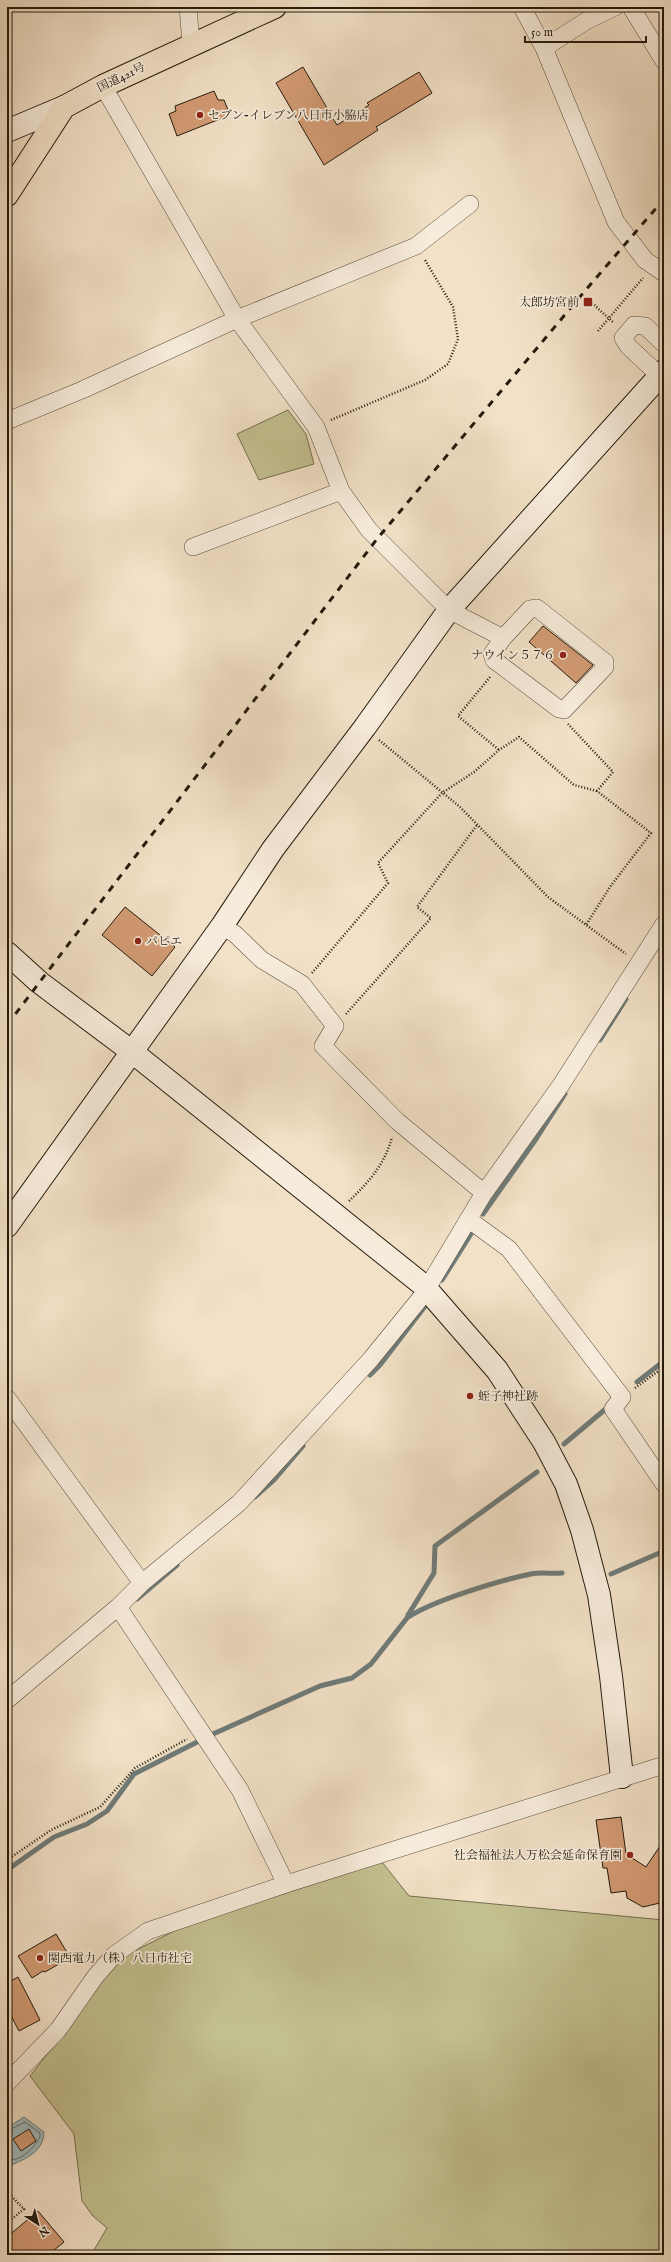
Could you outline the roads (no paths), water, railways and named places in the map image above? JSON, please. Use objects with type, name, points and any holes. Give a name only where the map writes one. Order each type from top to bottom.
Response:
[{"type":"highway","name":"国道421号","points":[[7,195],[64,107],[102,86],[191,44],[275,7]]},
{"type":"street","points":[[188,7],[191,44]]},
{"type":"street","points":[[522,7],[544,48],[616,222],[645,260],[659,270]]},
{"type":"street","points":[[544,48],[586,21],[616,7]]},
{"type":"street","points":[[631,7],[664,61]]},
{"type":"street","points":[[102,86],[237,319],[316,427],[341,491],[373,534],[449,610],[503,638]]},
{"type":"street","points":[[7,130],[64,107]]},
{"type":"street","points":[[7,421],[82,390],[237,319],[416,246],[470,204]]},
{"type":"street","points":[[7,1226],[222,926],[273,849],[365,727],[449,610],[662,373],[628,346],[623,338],[634,325],[644,326],[664,344]]},
{"type":"street","points":[[193,547],[341,491]]},
{"type":"street","points":[[537,608],[605,662],[605,667],[564,710],[559,709],[494,660],[492,654],[503,638],[530,609],[537,608]]},
{"type":"street","points":[[7,1700],[118,1607],[142,1583],[239,1503],[371,1359],[426,1288],[484,1193],[561,1085],[664,924]]},
{"type":"street","points":[[222,926],[235,934],[262,960],[302,984],[335,1026],[324,1046],[397,1121],[484,1193]]},
{"type":"street","points":[[7,953],[39,982],[131,1051],[426,1288],[497,1370],[544,1442],[566,1484],[582,1530],[599,1595],[611,1676],[622,1777]]},
{"type":"street","points":[[468,1219],[509,1249],[622,1397],[613,1409],[664,1484]]},
{"type":"street","points":[[7,1398],[142,1583]]},
{"type":"street","points":[[118,1607],[240,1790],[286,1884]]},
{"type":"street","points":[[7,2083],[58,2030],[95,1977],[114,1955],[148,1931],[286,1884],[664,1765]]},
{"type":"water","points":[[24,2117],[44,2132],[43,2139],[38,2149],[28,2157],[11,2165],[7,2163],[7,2128]]},
{"type":"waterway","points":[[600,1040],[626,999]]},
{"type":"waterway","points":[[483,1214],[536,1139],[565,1094]]},
{"type":"waterway","points":[[442,1280],[471,1234]]},
{"type":"waterway","points":[[370,1375],[380,1365],[426,1305]]},
{"type":"waterway","points":[[637,1382],[664,1361]]},
{"type":"waterway","points":[[564,1444],[608,1407]]},
{"type":"waterway","points":[[255,1497],[274,1480],[303,1446]]},
{"type":"waterway","points":[[408,1615],[434,1573],[435,1546],[537,1472]]},
{"type":"waterway","points":[[611,1574],[664,1551]]},
{"type":"waterway","points":[[137,1599],[177,1565]]},
{"type":"waterway","points":[[7,1870],[54,1837],[87,1824],[107,1811],[134,1774],[213,1734],[320,1686],[352,1678],[371,1664],[407,1618],[418,1611],[449,1598],[502,1581],[535,1573],[562,1573]]},
{"type":"railway","points":[[7,1025],[377,539],[664,199]]},
{"type":"place","name":"セブン-イレブン八日市小脇店","points":[[200,115]]},
{"type":"place","name":"太郎坊宮前","points":[[588,302]]},
{"type":"place","name":"ナウイン５７６","points":[[563,655]]},
{"type":"place","name":"パピエ","points":[[138,941]]},
{"type":"place","name":"蛭子神社跡","points":[[470,1396]]},
{"type":"place","name":"社会福祉法人万松会延命保育園","points":[[630,1855]]},
{"type":"place","name":"関西電力（株）八日市社宅","points":[[40,1958]]}]
